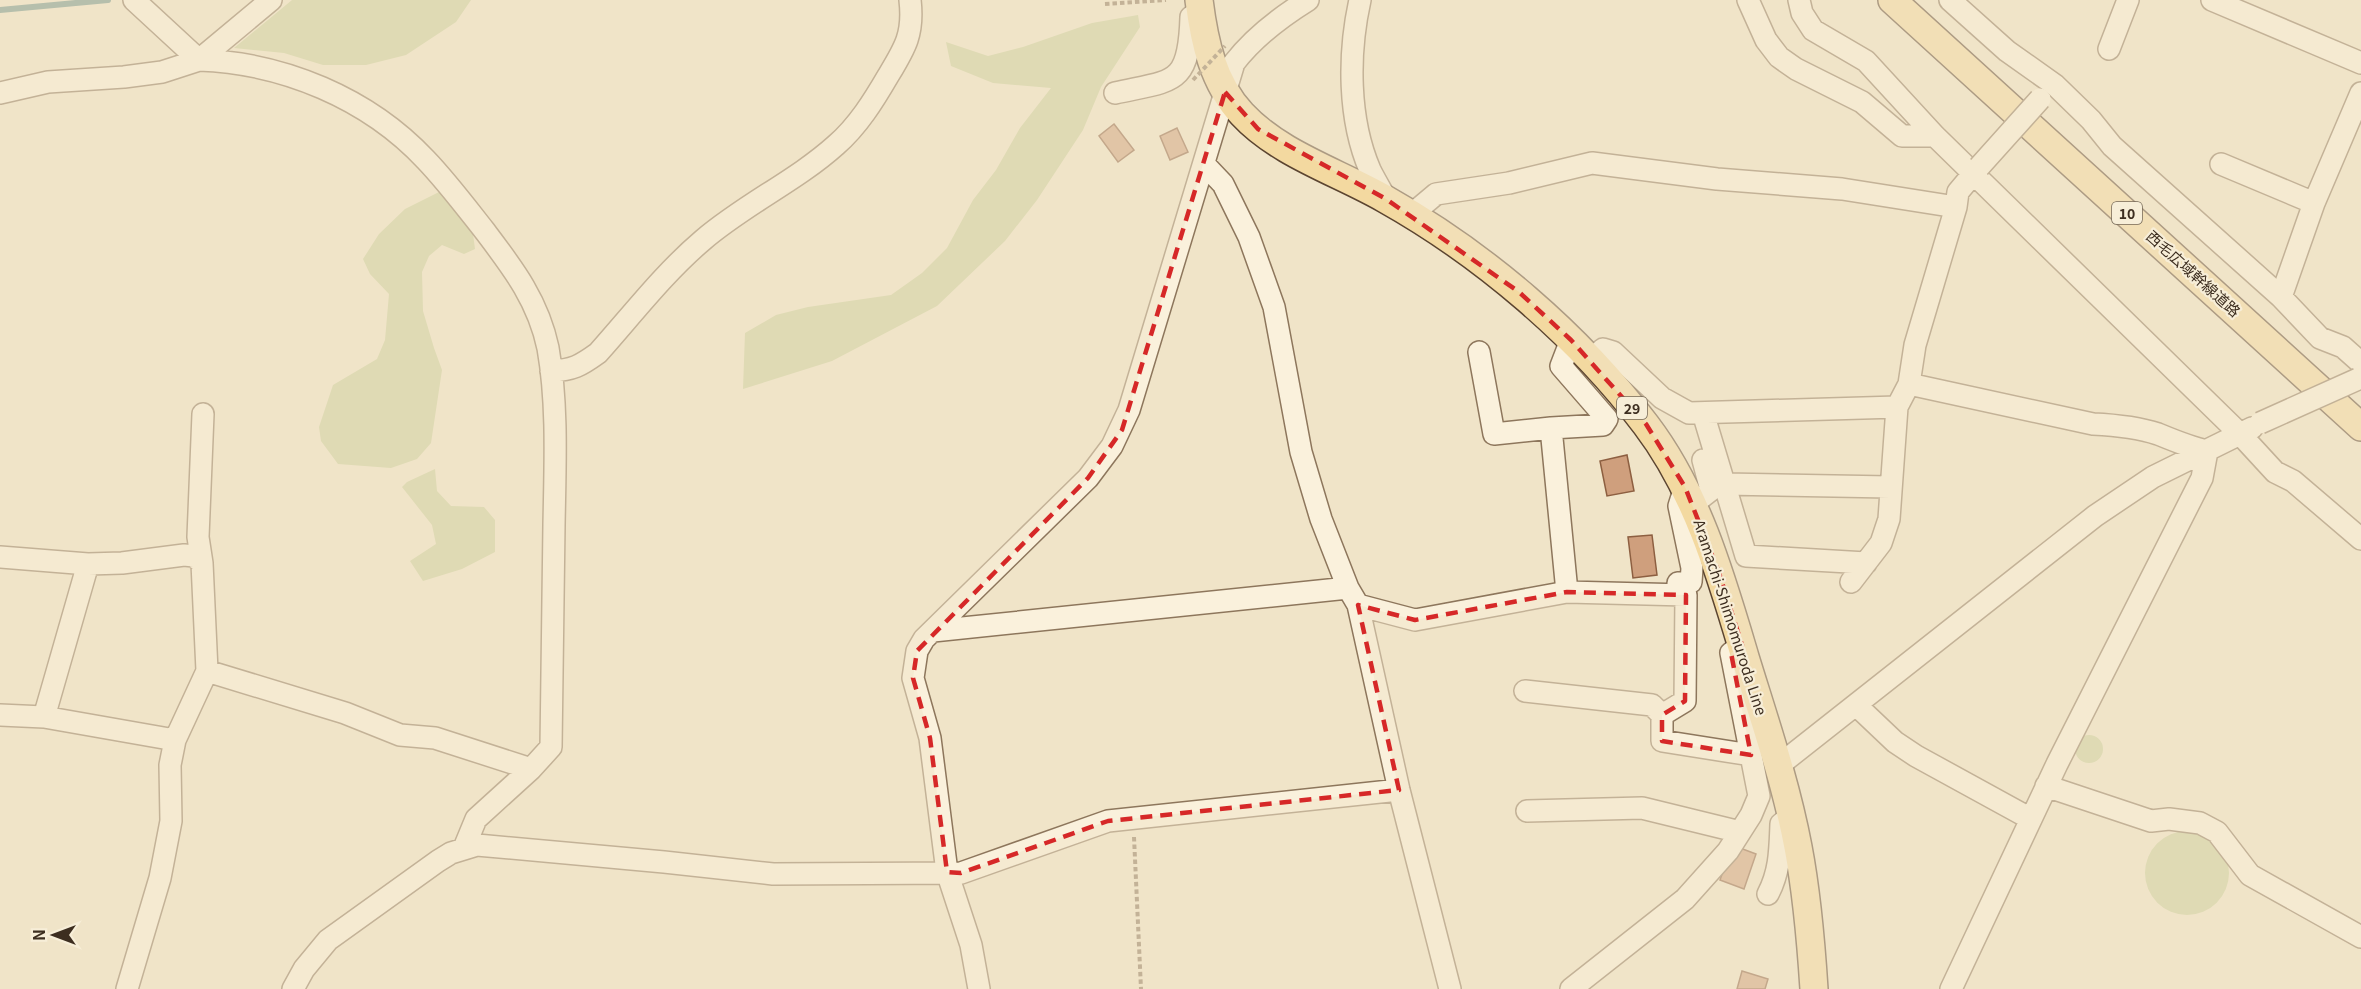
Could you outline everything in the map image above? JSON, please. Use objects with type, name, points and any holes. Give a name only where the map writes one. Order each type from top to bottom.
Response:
[{"type":"main road","name":"西毛広域幹線道路","points":[[1892,0],[2361,427]]},
{"type":"main road","name":"Aramachi-Shimomuroda Line","points":[[1199,5],[1208,51],[1225,92],[1241,113],[1273,139],[1386,199],[1411,215],[1519,292],[1571,340],[1590,361],[1646,424],[1673,465],[1689,495],[1719,573],[1778,766],[1805,885],[1814,989]]},
{"type":"street","points":[[134,0],[199,60]]},
{"type":"street","points":[[199,60],[271,0]]},
{"type":"street","points":[[551,371],[570,370],[598,353],[678,263],[704,239],[813,164],[838,143],[880,91],[907,45],[912,20],[910,0]]},
{"type":"street","points":[[979,989],[971,945],[947,872],[930,738],[913,678],[917,651],[933,631],[1088,478],[1113,446],[1129,410],[1234,63],[1249,44],[1281,17],[1308,0]]},
{"type":"street","points":[[1360,0],[1353,30],[1353,69],[1358,130],[1370,170],[1386,199]]},
{"type":"street","points":[[1748,0],[1766,40],[1779,57],[1796,69],[1862,102],[1902,136],[1935,136]]},
{"type":"street","points":[[1799,0],[1802,14],[1813,30],[1866,61],[1935,136],[1976,171],[2015,213],[2240,434],[2275,472],[2294,481],[2361,539]]},
{"type":"street","points":[[1778,766],[2095,516],[2152,477],[2360,373],[2343,347],[2320,338],[2281,297],[2112,146],[2091,120],[2047,92],[2007,51],[1950,0]]},
{"type":"street","points":[[2109,49],[2128,0]]},
{"type":"street","points":[[2211,0],[2361,63]]},
{"type":"street","points":[[1115,93],[1167,81],[1178,75],[1188,51],[1191,17],[1199,5]]},
{"type":"street","points":[[0,93],[48,82],[162,72],[199,60],[226,60],[313,83],[381,120],[403,138],[457,195],[521,278],[540,323],[551,371],[555,456],[551,747],[531,769],[476,819],[464,848]]},
{"type":"street","points":[[1851,582],[1881,543],[1889,519],[1897,407],[1909,384],[1915,345],[1956,207],[1958,192],[2047,92]]},
{"type":"street","points":[[2281,297],[2314,203],[2361,93]]},
{"type":"street","points":[[1411,215],[1436,194],[1509,183],[1592,163],[1717,179],[1842,189],[1956,207]]},
{"type":"street","points":[[1204,164],[1223,184],[1249,237],[1274,307],[1301,452],[1321,519],[1353,596],[1398,790],[1450,989]]},
{"type":"street","points":[[2221,164],[2314,203]]},
{"type":"street","points":[[1479,352],[1494,434],[1603,425],[1607,419],[1561,366],[1571,340]]},
{"type":"street","points":[[1590,361],[1603,349],[1613,352],[1662,398],[1696,413],[1897,407]]},
{"type":"street","points":[[1909,384],[2093,424],[2120,425],[2156,434],[2187,447],[2206,451]]},
{"type":"street","points":[[1696,413],[1725,484],[1746,556],[1866,562]]},
{"type":"street","points":[[1678,583],[1691,582],[1692,568],[1679,506],[1689,495],[1711,490],[1696,413]]},
{"type":"street","points":[[127,989],[160,878],[171,821],[170,765],[175,740],[207,671],[202,563],[198,537],[203,414]]},
{"type":"street","points":[[1551,428],[1567,592]]},
{"type":"street","points":[[1951,989],[2046,786],[2202,478],[2206,451]]},
{"type":"street","points":[[1725,484],[1890,487]]},
{"type":"street","points":[[0,557],[88,564],[122,563],[184,555],[194,556],[202,563]]},
{"type":"street","points":[[44,717],[88,564]]},
{"type":"street","points":[[933,631],[1353,596],[1416,620],[1567,592],[1686,595],[1684,701],[1662,715]]},
{"type":"street","points":[[1571,989],[1686,899],[1728,851],[1751,815],[1759,796],[1731,653],[1742,645]]},
{"type":"street","points":[[207,671],[345,713],[400,735],[435,738],[531,769]]},
{"type":"street","points":[[1525,691],[1652,705],[1662,715],[1662,741],[1751,755]]},
{"type":"street","points":[[1856,705],[1895,742],[1916,756],[2031,819]]},
{"type":"street","points":[[0,715],[44,717],[175,740]]},
{"type":"street","points":[[2046,786],[2151,821],[2169,819],[2191,822],[2217,832],[2250,875],[2361,937]]},
{"type":"street","points":[[292,989],[303,969],[328,940],[438,861],[464,848],[487,845],[773,874],[961,873],[1108,821],[1398,790]]},
{"type":"street","points":[[1527,811],[1642,808],[1740,832]]},
{"type":"street","points":[[1768,894],[1776,878],[1781,824],[1791,816]]},
{"type":"path","points":[[1105,4],[1166,0]]},
{"type":"path","points":[[1196,86],[1193,80],[1225,46]]},
{"type":"path","points":[[1133,817],[1141,989]]},
{"type":"highlighted area","points":[[1225,92],[1258,129],[1386,199],[1519,292],[1571,340],[1646,424],[1685,487],[1719,573],[1742,645],[1731,653],[1751,755],[1662,741],[1662,715],[1685,701],[1686,595],[1567,592],[1415,620],[1358,605],[1399,790],[1108,821],[961,873],[947,872],[930,738],[913,678],[917,651],[1088,478],[1122,430]]},
{"type":"green space","points":[[292,0],[471,0],[456,22],[406,55],[366,65],[323,65],[284,53],[234,48]]},
{"type":"green space","points":[[1138,15],[1140,27],[1101,87],[1083,130],[1037,200],[1005,241],[937,306],[832,361],[743,389],[745,333],[776,315],[808,307],[891,295],[922,273],[947,248],[973,200],[996,170],[1020,128],[1051,88],[993,83],[951,66],[946,42],[988,56],[1023,47],[1092,23]]},
{"type":"green space","points":[[439,192],[450,197],[473,234],[475,249],[464,254],[442,245],[429,256],[422,272],[423,311],[442,370],[431,443],[417,459],[391,468],[338,464],[321,441],[319,427],[333,385],[377,359],[385,340],[389,294],[370,274],[363,259],[379,234],[405,209]]},
{"type":"green space","points":[[435,469],[437,491],[451,506],[484,507],[495,520],[495,552],[462,569],[423,581],[410,561],[436,544],[432,525],[402,487],[407,482]]},
{"type":"green space","points":[[2089,735],[2099,739],[2103,749],[2099,759],[2089,763],[2079,759],[2075,749],[2079,739]]},
{"type":"green space","points":[[2187,831],[2203,834],[2222,850],[2229,873],[2226,889],[2210,908],[2187,915],[2171,912],[2152,896],[2145,873],[2148,857],[2164,838]]},
{"type":"building","points":[[1114,124],[1134,150],[1118,162],[1099,136]]},
{"type":"building","points":[[1177,128],[1188,152],[1170,160],[1160,136]]},
{"type":"building","points":[[1627,455],[1634,491],[1607,496],[1600,461]]},
{"type":"building","points":[[1652,535],[1657,575],[1633,578],[1628,537]]},
{"type":"building","points":[[1732,845],[1756,854],[1744,889],[1720,880]]},
{"type":"building","points":[[1742,971],[1768,979],[1765,989],[1737,989]]},
{"type":"waterway","points":[[0,10],[108,0]]}]
